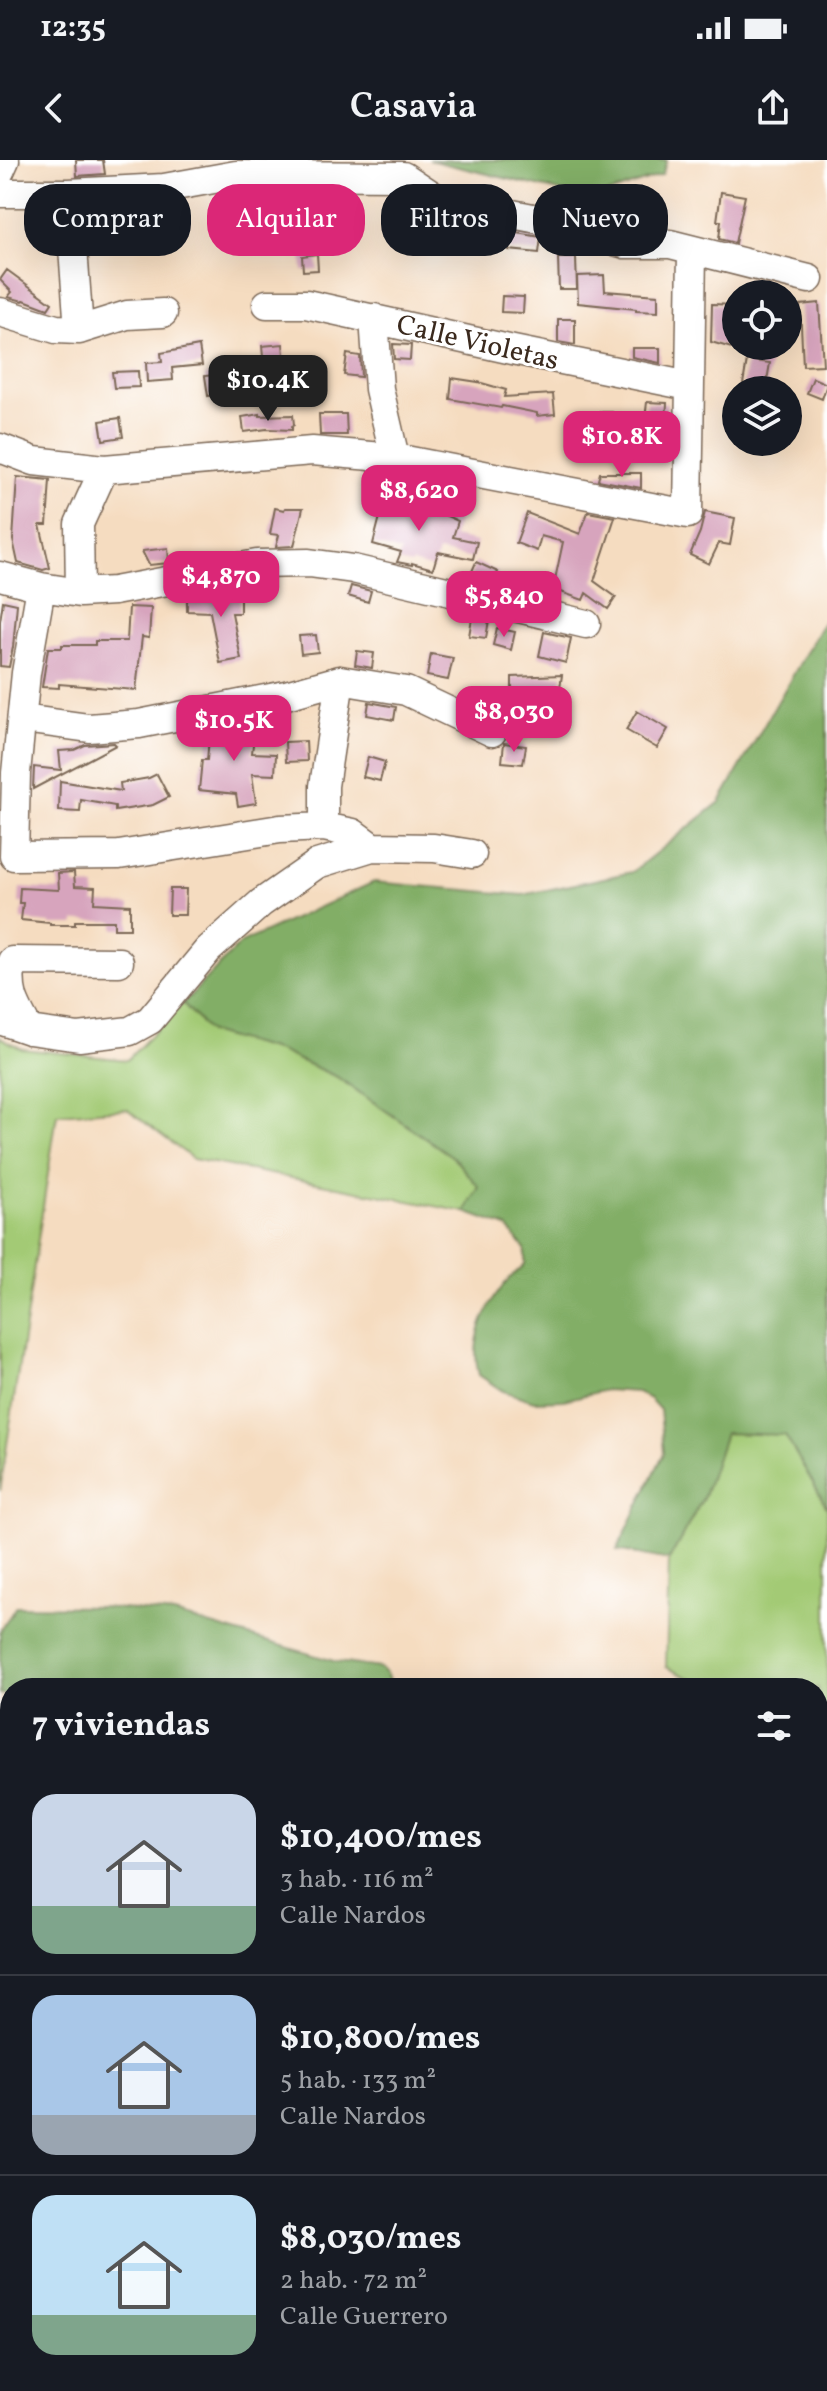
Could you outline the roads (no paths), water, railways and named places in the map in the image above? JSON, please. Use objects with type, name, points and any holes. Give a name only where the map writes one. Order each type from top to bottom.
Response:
[{"type":"street","points":[[0,171],[5,160]]},
{"type":"street","points":[[186,184],[236,175],[401,168],[439,200],[538,219],[625,244],[670,244],[809,279]]},
{"type":"street","points":[[0,193],[24,193]]},
{"type":"street","points":[[0,448],[34,461],[104,469],[312,451],[395,458],[688,514],[692,251]]},
{"type":"street","points":[[74,256],[79,330]]},
{"type":"street","name":"Calle Violetas","points":[[267,304],[306,304],[689,386]]},
{"type":"street","points":[[0,312],[56,329],[79,330],[127,315],[163,313]]},
{"type":"street","points":[[374,318],[379,389],[395,458]]},
{"type":"street","points":[[80,593],[79,524],[104,469]]},
{"type":"street","points":[[0,576],[80,593],[114,591],[257,564],[309,563],[353,569],[586,624]]},
{"type":"street","points":[[41,587],[26,673],[23,719],[8,772],[14,856],[119,855],[280,829],[324,827],[353,833],[372,847]]},
{"type":"street","points":[[23,719],[89,728],[139,724],[286,695],[340,680],[406,691],[492,732]]},
{"type":"street","points":[[324,827],[324,786],[340,680]]},
{"type":"street","points":[[0,1020],[29,1030],[79,1037],[130,1031],[150,1020],[208,950],[261,903],[317,864],[372,847],[434,848],[472,854]]},
{"type":"street","points":[[29,1030],[12,1002],[9,980],[12,961],[119,962]]}]
